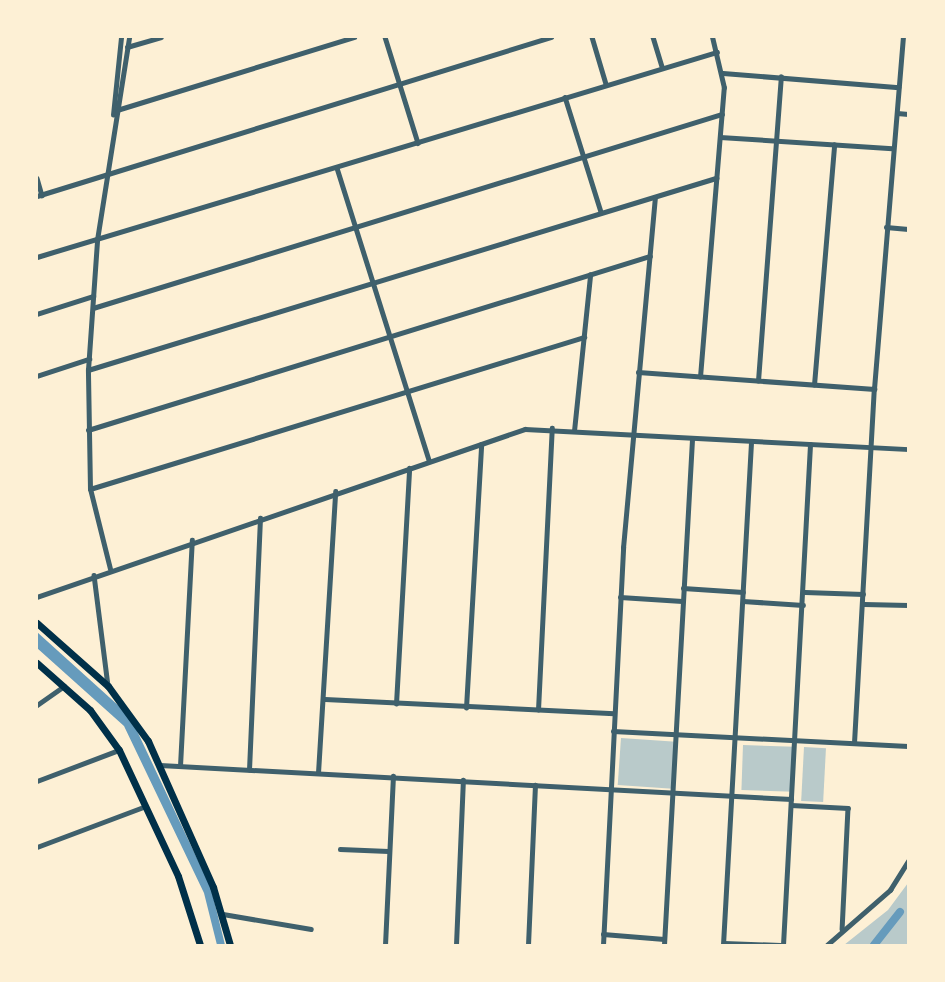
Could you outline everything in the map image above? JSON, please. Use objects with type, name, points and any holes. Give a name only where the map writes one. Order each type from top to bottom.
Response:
[{"type":"main road","points":[[37,622],[108,686],[135,720],[160,765],[223,914],[230,945]]},
{"type":"main road","points":[[37,663],[65,686],[119,750],[178,876],[200,945]]},
{"type":"street","points":[[107,175],[121,37]]},
{"type":"street","points":[[110,569],[90,489],[88,370],[97,240],[128,37]]},
{"type":"street","points":[[127,47],[161,37]]},
{"type":"street","points":[[117,110],[354,37]]},
{"type":"street","points":[[385,37],[418,143]]},
{"type":"street","points":[[37,178],[39,196],[551,37]]},
{"type":"street","points":[[592,37],[606,84]]},
{"type":"street","points":[[653,37],[662,67]]},
{"type":"street","points":[[700,377],[722,114],[723,73],[712,37]]},
{"type":"street","points":[[853,743],[874,389],[903,37]]},
{"type":"street","points":[[37,257],[717,52]]},
{"type":"street","points":[[901,52],[908,53]]},
{"type":"street","points":[[723,73],[898,87]]},
{"type":"street","points":[[758,381],[781,77]]},
{"type":"street","points":[[565,97],[601,212]]},
{"type":"street","points":[[897,113],[908,114]]},
{"type":"street","points":[[93,308],[722,114]]},
{"type":"street","points":[[720,137],[892,148]]},
{"type":"street","points":[[814,385],[834,145]]},
{"type":"street","points":[[337,168],[354,229],[429,460]]},
{"type":"street","points":[[88,370],[716,178]]},
{"type":"street","points":[[603,945],[620,597],[655,197]]},
{"type":"street","points":[[886,227],[908,229]]},
{"type":"street","points":[[88,430],[389,340],[650,256]]},
{"type":"street","points":[[574,431],[590,275]]},
{"type":"street","points":[[37,314],[93,296]]},
{"type":"street","points":[[90,489],[584,337]]},
{"type":"street","points":[[37,376],[89,359]]},
{"type":"street","points":[[638,372],[874,389]]},
{"type":"street","points":[[538,710],[552,428]]},
{"type":"street","points":[[37,597],[192,540],[525,429],[552,428],[692,440],[908,449]]},
{"type":"street","points":[[603,934],[664,942],[692,440]]},
{"type":"street","points":[[751,442],[723,944],[781,945],[805,592],[810,445]]},
{"type":"street","points":[[466,708],[481,444]]},
{"type":"street","points":[[396,704],[408,468]]},
{"type":"street","points":[[318,774],[325,699],[335,492]]},
{"type":"street","points":[[248,770],[260,518]]},
{"type":"street","points":[[180,766],[192,540]]},
{"type":"street","points":[[94,575],[108,686]]},
{"type":"street","points":[[683,588],[743,592]]},
{"type":"street","points":[[805,592],[863,594]]},
{"type":"street","points":[[620,597],[682,601]]},
{"type":"street","points":[[743,601],[803,605]]},
{"type":"street","points":[[863,604],[908,605]]},
{"type":"street","points":[[37,705],[65,686]]},
{"type":"street","points":[[325,699],[466,708],[614,713]]},
{"type":"street","points":[[613,731],[908,746]]},
{"type":"street","points":[[37,781],[119,750]]},
{"type":"street","points":[[160,765],[534,785],[610,786],[733,795],[848,808],[842,929]]},
{"type":"street","points":[[385,945],[393,776]]},
{"type":"street","points":[[456,945],[463,780]]},
{"type":"street","points":[[528,945],[534,785]]},
{"type":"street","points":[[37,848],[146,806]]},
{"type":"street","points":[[340,849],[388,851]]},
{"type":"street","points":[[827,945],[842,929],[890,890],[908,861]]},
{"type":"street","points":[[223,914],[311,929]]},
{"type":"shaded area","points":[[621,738],[676,742],[673,789],[618,785]]},
{"type":"shaded area","points":[[743,745],[795,747],[793,792],[741,790]]},
{"type":"shaded area","points":[[804,747],[826,748],[823,802],[801,801]]},
{"type":"shaded area","points":[[908,883],[908,945],[844,945],[888,910]]},
{"type":"water","points":[[37,632],[130,716],[211,888],[225,945],[217,945],[204,893],[124,726],[37,648]]},
{"type":"waterway","points":[[874,945],[900,912]]}]
